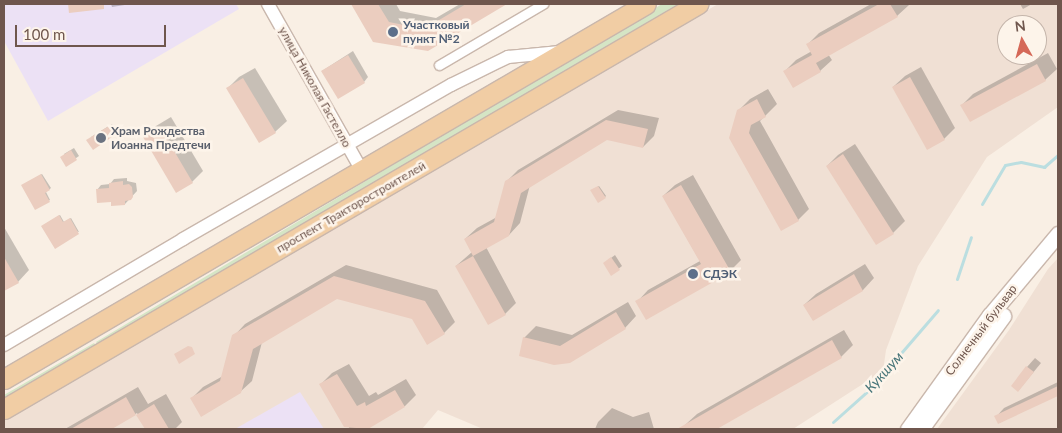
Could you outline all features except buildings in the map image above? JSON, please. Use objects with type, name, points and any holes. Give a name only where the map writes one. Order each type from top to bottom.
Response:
[{"type":"main road","name":"проспект Тракторостроителей","points":[[4,379],[646,4]]},
{"type":"main road","name":"проспект Тракторостроителей","points":[[4,409],[698,4]]},
{"type":"street","name":"улица Николая Гастелло","points":[[268,4],[362,171]]},
{"type":"street","points":[[439,65],[543,4]]},
{"type":"street","points":[[4,345],[183,239],[348,146],[451,85],[508,57],[564,51]]},
{"type":"street","name":"Солнечный бульвар","points":[[924,420],[990,315],[1058,234]]},
{"type":"street","name":"Солнечный бульвар","points":[[908,429],[924,420],[1004,314],[1058,249]]},
{"type":"shaded area","points":[[4,4],[236,4],[239,9],[48,121],[4,41]]},
{"type":"shaded area","points":[[718,4],[1058,4],[1058,107],[987,157],[918,266],[886,350],[883,371],[793,429],[483,429],[438,410],[422,429],[4,429],[4,420]]},
{"type":"shaded area","points":[[1058,258],[1058,429],[937,429],[1009,330],[1048,269]]},
{"type":"shaded area","points":[[300,392],[324,429],[235,429]]},
{"type":"green space","points":[[662,4],[678,4],[99,346],[96,342]]},
{"type":"green space","points":[[94,343],[97,347],[4,401],[4,395]]},
{"type":"waterway","name":"Кукшум","points":[[982,204],[1005,165],[1021,162],[1044,167],[1058,155]]},
{"type":"waterway","name":"Кукшум","points":[[957,279],[971,237]]},
{"type":"waterway","name":"Кукшум","points":[[833,422],[870,389],[938,310]]},
{"type":"place","name":"Участковый пункт №2","points":[[393,32]]},
{"type":"place","name":"Храм Рождества Иоанна Предтечи","points":[[101,138]]},
{"type":"place","name":"СДЭК","points":[[693,274]]}]
